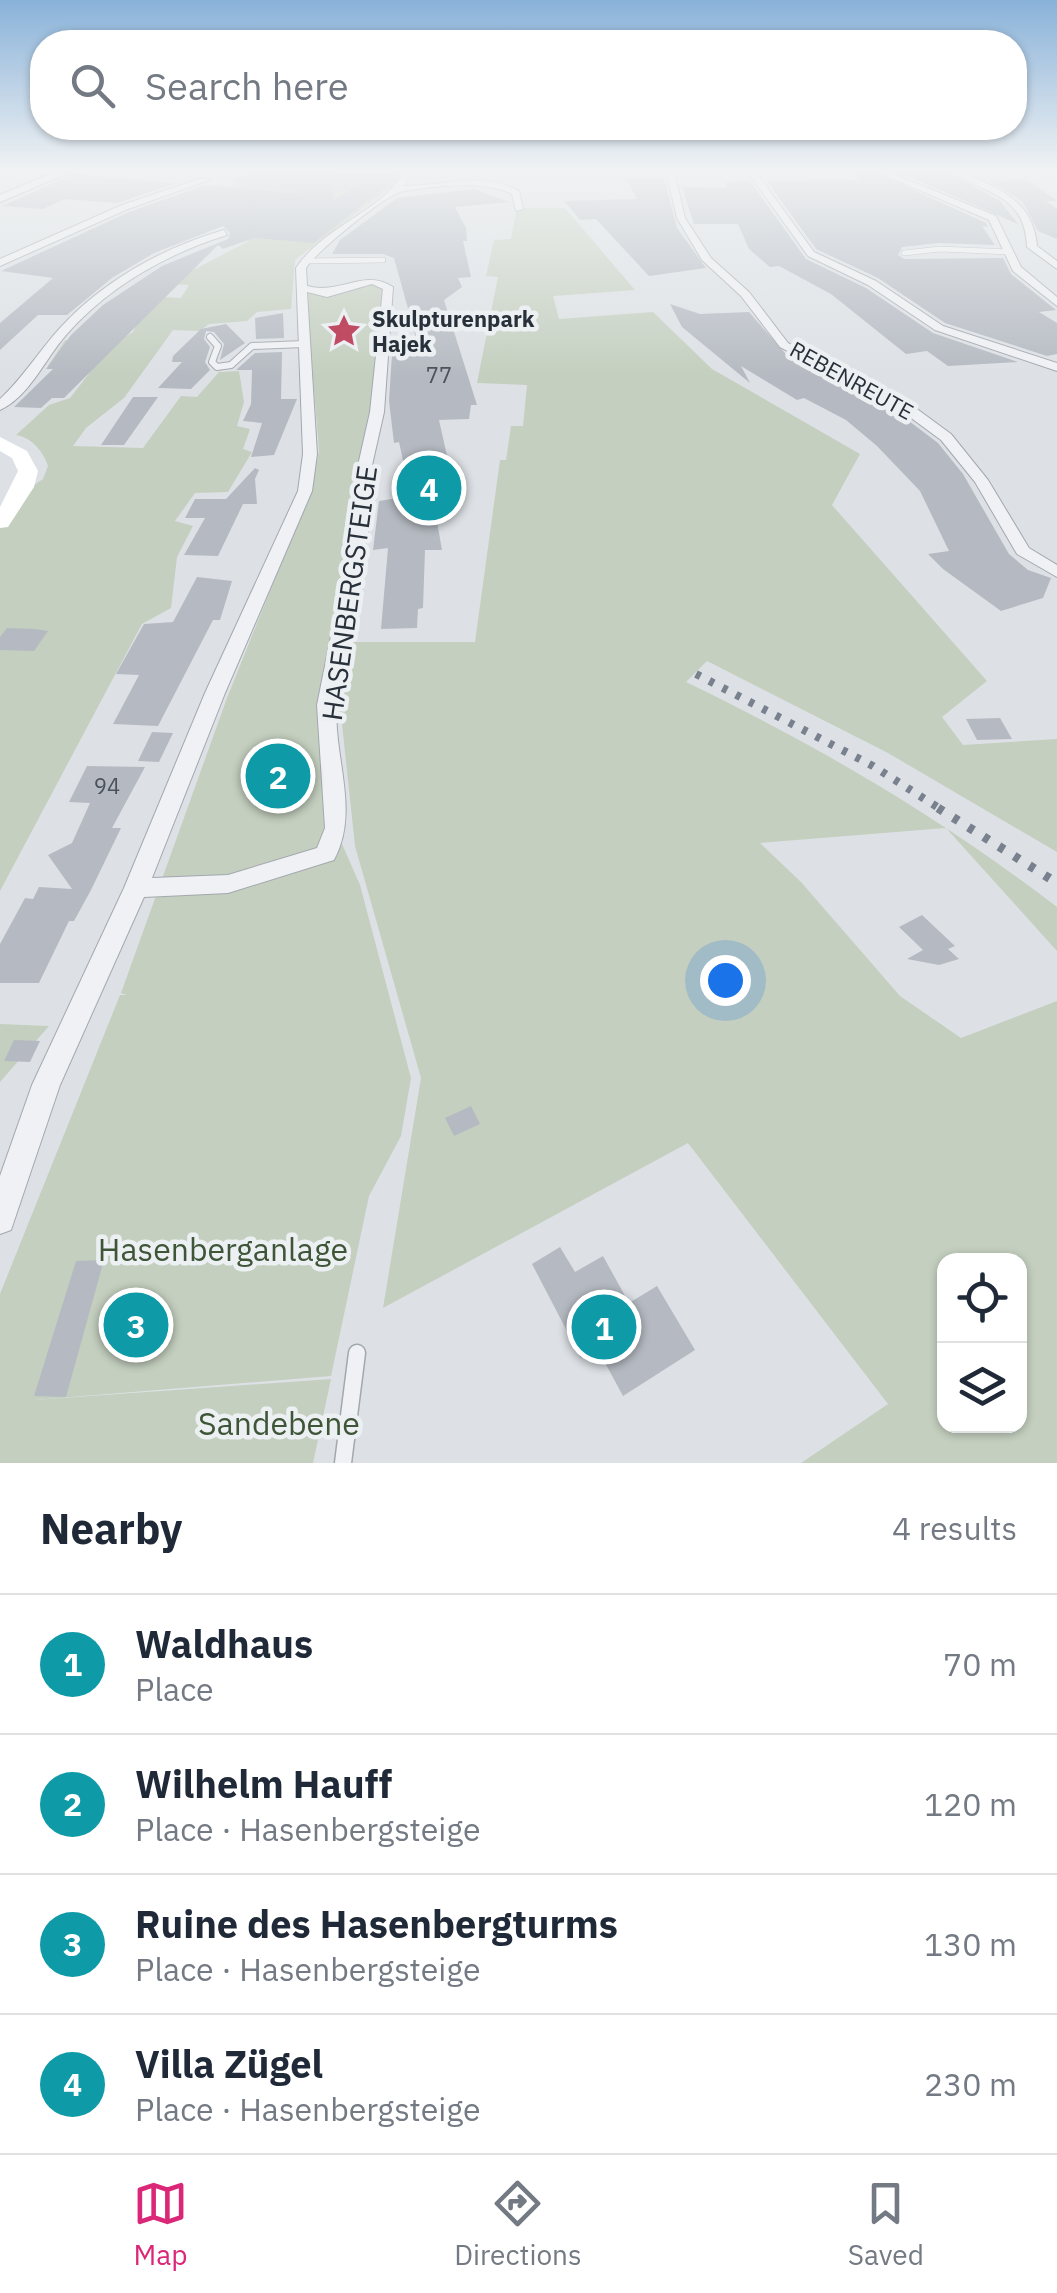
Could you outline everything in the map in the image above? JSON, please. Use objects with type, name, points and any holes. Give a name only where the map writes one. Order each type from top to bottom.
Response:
[{"type":"main road","points":[[0,443],[20,455],[28,471],[18,498],[0,522]]},
{"type":"street","points":[[0,263],[54,239]]},
{"type":"street","points":[[0,406],[20,389],[64,329],[94,303],[162,258],[208,239]]},
{"type":"street","points":[[304,261],[326,239]]},
{"type":"street","name":"REBENREUTE","points":[[694,239],[746,294],[784,345],[912,412],[946,437],[981,480],[1023,550],[1057,572]]},
{"type":"street","points":[[800,239],[811,254],[872,283],[922,320],[949,333],[1057,367]]},
{"type":"street","points":[[1003,239],[1033,287],[1057,303]]},
{"type":"street","points":[[1033,239],[1034,250]]},
{"type":"street","points":[[1008,250],[1034,250],[1057,266]]},
{"type":"street","name":"HASENBERGSTEIGE","points":[[0,1219],[46,1086],[136,888],[214,693],[305,492],[310,454],[304,261]]},
{"type":"street","name":"HASENBERGSTEIGE","points":[[136,888],[228,884],[276,871],[326,854],[336,828],[327,705],[364,514],[359,492],[377,412],[388,287],[372,281],[327,294],[303,288]]},
{"type":"lane","points":[[904,253],[1008,250]]},
{"type":"lane","points":[[304,261],[383,260]]},
{"type":"lane","points":[[210,337],[218,346],[212,362],[217,366],[231,365],[236,353],[246,347],[304,344]]},
{"type":"lane","points":[[343,1463],[357,1353]]},
{"type":"green space","points":[[322,239],[295,260],[291,309],[257,312],[247,321],[209,324],[200,331],[173,330],[124,398],[86,428],[73,446],[143,448],[181,396],[197,397],[219,372],[239,371],[244,402],[237,426],[250,429],[243,449],[252,452],[228,492],[195,493],[175,521],[193,526],[177,557],[171,608],[142,624],[0,891],[0,508],[43,479],[48,466],[35,445],[16,435],[49,405],[70,398],[91,371],[48,366],[65,340],[117,342],[133,332],[148,296],[181,298],[189,285],[166,284],[249,241]]},
{"type":"green space","points":[[592,239],[635,290],[553,296],[559,319],[653,312],[712,369],[860,454],[832,505],[987,681],[942,717],[963,745],[1057,739],[1057,852],[888,753],[707,661],[686,682],[830,757],[946,828],[760,843],[801,882],[900,996],[961,1038],[1057,1001],[1057,1463],[801,1463],[888,1404],[688,1143],[383,1308],[421,1078],[355,846],[340,705],[346,642],[475,642],[500,460],[506,460],[511,426],[523,426],[527,385],[477,383],[498,277],[486,276],[494,240]]},
{"type":"green space","name":"Hasenberganlage","points":[[373,282],[386,287],[361,514],[325,705],[335,828],[360,885],[411,1078],[401,1136],[369,1196],[331,1376],[34,1400],[331,1379],[313,1463],[0,1463],[0,1294],[120,995],[127,995],[121,993],[227,698],[311,489],[319,451],[306,290],[326,296]]},
{"type":"green space","points":[[947,829],[1057,907],[1057,951]]},
{"type":"green space","points":[[0,1024],[49,1026],[0,1082]]},
{"type":"building","points":[[70,239],[189,239],[154,253],[112,278],[67,315],[38,315],[0,350],[0,323],[53,278],[1,271]]},
{"type":"building","points":[[227,239],[250,239],[223,249],[218,245],[64,398],[52,398],[41,408],[14,407],[53,369],[46,369],[71,335],[103,305],[162,266]]},
{"type":"building","points":[[269,239],[319,239],[314,243]]},
{"type":"building","points":[[467,239],[463,241],[471,277],[458,278],[462,287],[444,300],[477,405],[471,405],[469,419],[439,420],[452,478],[461,484],[435,510],[442,550],[425,550],[423,608],[418,609],[417,628],[381,629],[388,548],[373,550],[379,501],[404,497],[402,479],[407,479],[399,442],[394,443],[389,401],[392,354],[420,352],[394,258],[383,254],[332,254],[340,240]]},
{"type":"building","points":[[615,239],[685,239],[706,268],[649,276]]},
{"type":"building","points":[[745,239],[792,239],[806,259],[866,288],[933,333],[1018,362],[948,366],[927,351],[906,354],[831,294],[779,266],[770,267],[749,249]]},
{"type":"building","points":[[809,239],[991,239],[995,245],[939,243],[902,247],[898,255],[904,259],[1003,258],[1011,274],[1056,310],[1039,312],[1057,323],[1057,354],[1047,356],[945,323],[878,278],[816,249]]},
{"type":"building","points":[[670,304],[700,314],[749,312],[791,360],[905,418],[938,443],[963,474],[1009,554],[1028,570],[1051,578],[1043,598],[1001,611],[943,569],[928,554],[949,551],[920,491],[877,446],[846,420],[804,398],[797,400],[741,366],[750,383],[682,327]]},
{"type":"building","points":[[283,313],[284,338],[256,339],[255,318]]},
{"type":"building","points":[[226,324],[245,343],[220,360],[224,344],[214,332],[206,331],[204,339],[210,347],[205,362],[210,370],[191,389],[158,388],[182,362],[172,362],[173,356],[201,329]]},
{"type":"building","points":[[282,352],[281,399],[297,399],[274,455],[251,457],[262,423],[243,421],[251,404],[252,370],[236,370],[255,353]]},
{"type":"building","points":[[133,397],[158,397],[124,445],[101,445]]},
{"type":"building","points":[[255,468],[259,470],[255,479],[257,504],[243,504],[218,556],[184,555],[205,518],[185,518],[195,499],[226,499]]},
{"type":"building","points":[[197,577],[232,581],[220,620],[213,620],[158,726],[113,724],[139,675],[116,674],[144,624],[173,622]]},
{"type":"building","points":[[7,628],[48,631],[34,651],[0,650],[0,637]]},
{"type":"building","points":[[1000,718],[1012,739],[977,740],[966,719]]},
{"type":"building","points":[[152,732],[173,733],[159,762],[138,761]]},
{"type":"building","points":[[87,766],[145,767],[112,828],[121,828],[91,890],[74,921],[69,921],[39,983],[0,983],[0,944],[25,898],[33,899],[39,887],[72,889],[48,855],[72,843],[90,803],[69,802]]},
{"type":"building","points":[[922,915],[955,946],[948,949],[959,959],[939,965],[907,959],[923,950],[899,927]]},
{"type":"building","points":[[14,1040],[40,1041],[30,1062],[4,1061]]},
{"type":"building","points":[[471,1106],[480,1124],[454,1136],[445,1118]]},
{"type":"building","points":[[560,1247],[575,1272],[603,1256],[629,1303],[657,1286],[695,1350],[623,1396],[597,1348],[581,1358],[532,1264]]},
{"type":"building","points":[[104,1260],[66,1397],[34,1396],[76,1261]]},
{"type":"building","points":[[135,1311],[146,1315],[150,1326],[146,1337],[135,1341],[124,1337],[120,1326],[124,1315]]},
{"type":"railway","points":[[696,674],[873,766],[942,810]]},
{"type":"railway","points":[[938,808],[1057,883]]},
{"type":"place","name":"Skulpturenpark Hajek","points":[[344,331]]},
{"type":"place","name":"Villa Zügel","points":[[429,488]]},
{"type":"place","name":"Wilhelm Hauff","points":[[278,776]]},
{"type":"place","name":"Ruine des Hasenbergturms","points":[[136,1325]]},
{"type":"place","name":"Waldhaus","points":[[604,1327]]},
{"type":"park label","name":"Sandebene","points":[[279,1423]]}]
